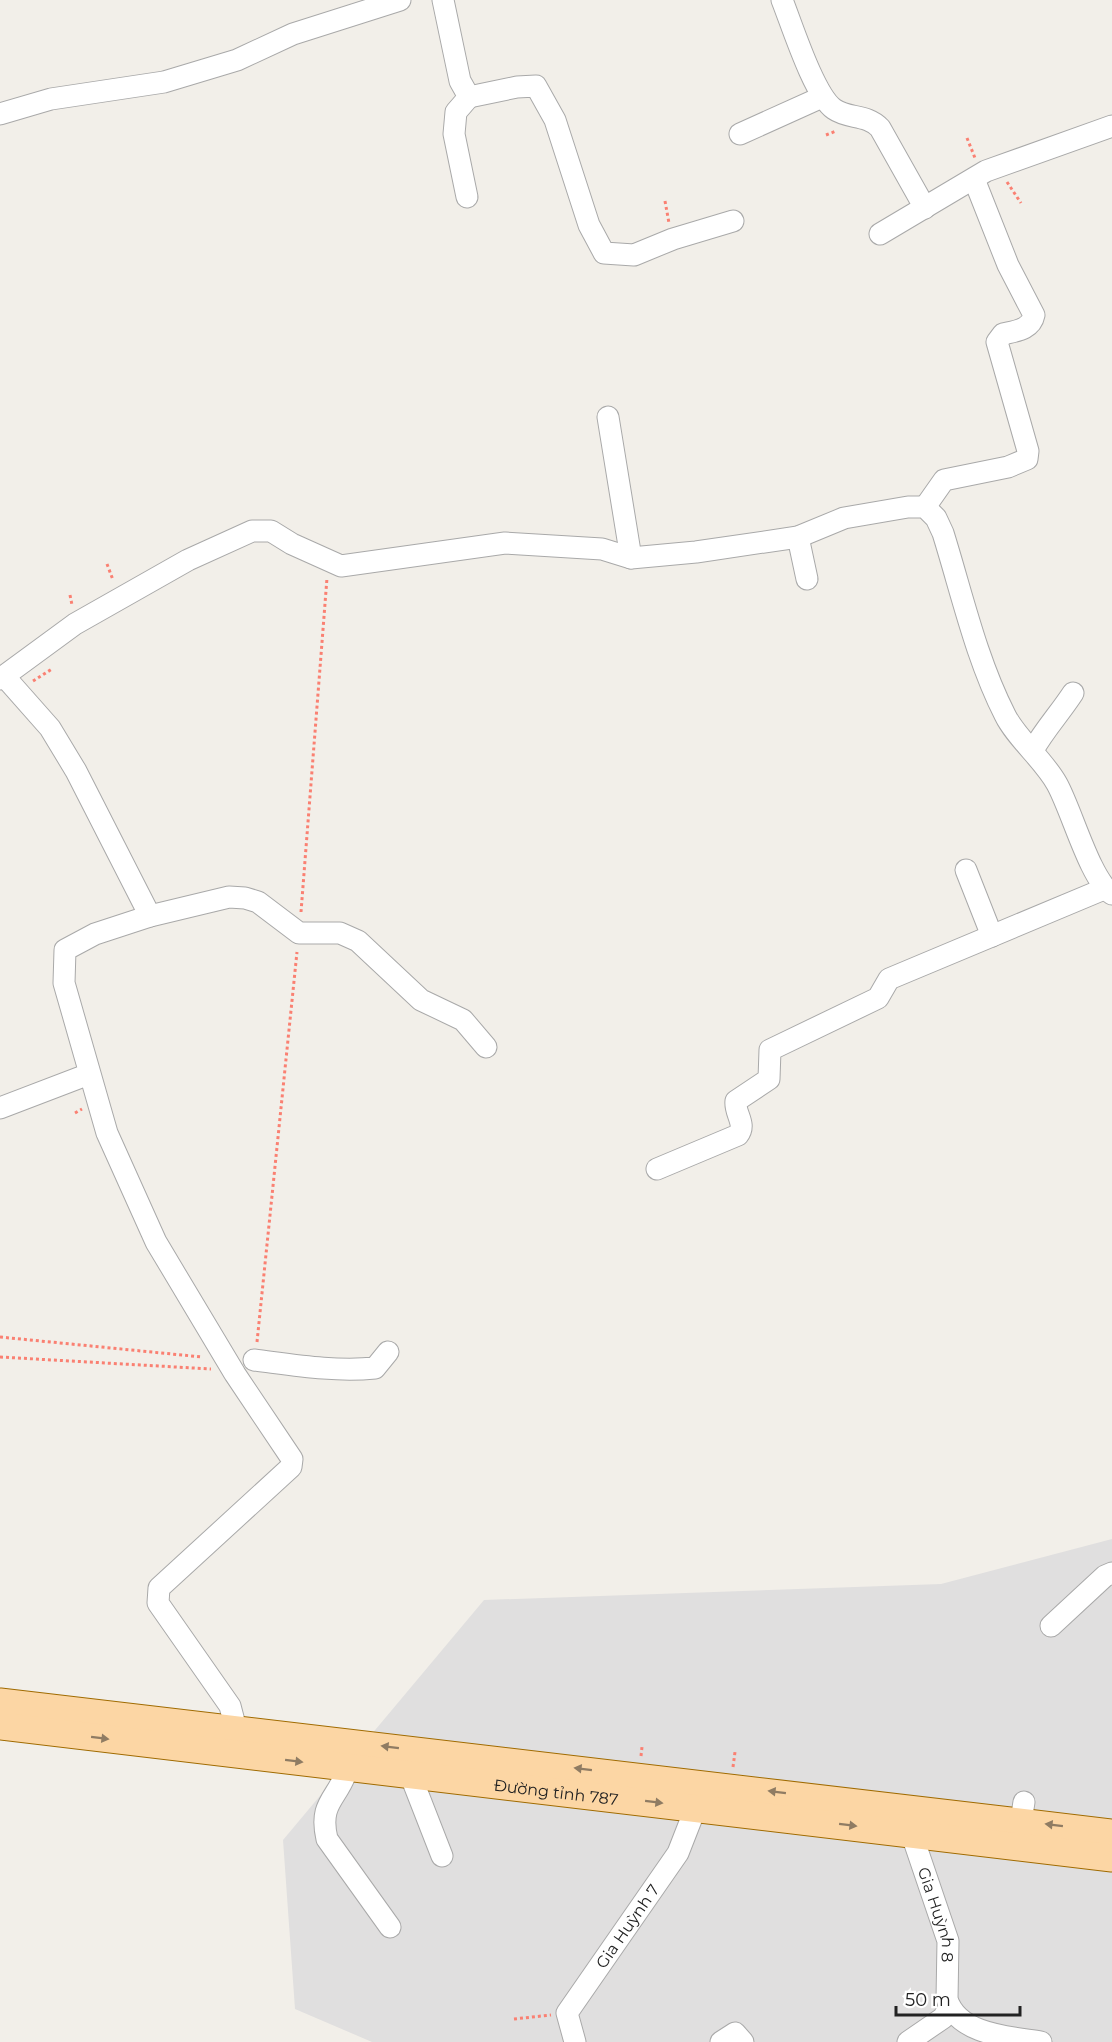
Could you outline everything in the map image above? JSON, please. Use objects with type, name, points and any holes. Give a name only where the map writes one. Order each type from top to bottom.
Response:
[{"type":"main road","name":"Đường tỉnh 787","points":[[0,1702],[1022,1812],[1112,1833]]},
{"type":"main road","name":"Đường tỉnh 787","points":[[9,1734],[52,1732],[910,1832],[1112,1858]]},
{"type":"street","points":[[0,114],[51,99],[164,82],[237,60],[293,34],[400,0]]},
{"type":"street","points":[[443,0],[460,81],[469,97]]},
{"type":"street","points":[[782,0],[822,97],[838,112],[869,119],[880,128],[925,207]]},
{"type":"street","points":[[467,197],[454,134],[456,112],[469,97],[488,95],[517,87],[536,86],[555,120],[589,225],[604,253],[634,255],[673,239],[733,221]]},
{"type":"street","points":[[740,134],[822,97]]},
{"type":"street","points":[[880,234],[996,167],[1112,126]]},
{"type":"street","points":[[925,507],[944,480],[1008,467],[1027,459],[1028,451],[997,342],[1003,334],[1026,328],[1033,321],[1034,315],[1008,266],[974,179]]},
{"type":"street","points":[[608,417],[631,558]]},
{"type":"street","points":[[150,916],[76,771],[50,728],[2,677],[75,624],[187,550],[261,529],[271,531],[341,566],[505,543],[602,549],[631,558],[798,537],[844,518],[909,507],[925,507],[936,518],[943,533],[980,657],[1006,718],[1057,783],[1108,891],[889,979],[878,998],[770,1050],[769,1079],[736,1101],[735,1105],[742,1123],[742,1130],[738,1135],[657,1169]]},
{"type":"street","points":[[798,537],[807,579]]},
{"type":"street","points":[[1033,750],[1046,728],[1058,716],[1073,693]]},
{"type":"street","points":[[966,870],[992,936]]},
{"type":"street","points":[[236,1729],[230,1706],[158,1603],[157,1596],[159,1588],[291,1467],[291,1454],[231,1366],[156,1242],[107,1133],[64,983],[65,950],[94,934],[150,916],[228,897],[245,898],[258,902],[310,933],[348,935],[358,941],[421,1000],[463,1020],[486,1047]]},
{"type":"street","points":[[0,1108],[90,1074]]},
{"type":"street","points":[[254,1360],[314,1368],[357,1370],[375,1368],[388,1352]]},
{"type":"street","points":[[1051,1626],[1104,1576],[1112,1573]]},
{"type":"street","points":[[348,1767],[345,1778],[326,1808],[323,1821],[327,1839],[390,1928]]},
{"type":"street","points":[[410,1774],[442,1856]]},
{"type":"street","name":"Gia Huỳnh 7","points":[[567,2013],[678,1853],[696,1807]]},
{"type":"street","name":"Gia Huỳnh 8","points":[[910,1832],[948,1941],[946,1999],[949,2008]]},
{"type":"street","points":[[908,2042],[943,2018],[949,2008],[969,2024],[989,2034],[1041,2042]]},
{"type":"street","points":[[567,2013],[575,2042]]},
{"type":"street","points":[[721,2042],[735,2033],[743,2042]]},
{"type":"path","points":[[996,167],[1021,203]]},
{"type":"path","points":[[254,1360],[310,933],[328,561]]},
{"type":"path","points":[[0,1337],[231,1366]]},
{"type":"path","points":[[0,1356],[218,1370],[231,1366]]},
{"type":"path","points":[[514,2019],[567,2013]]},
{"type":"shaded area","points":[[1112,1539],[1112,2042],[372,2042],[295,2009],[283,1840],[484,1600],[941,1584]]}]
